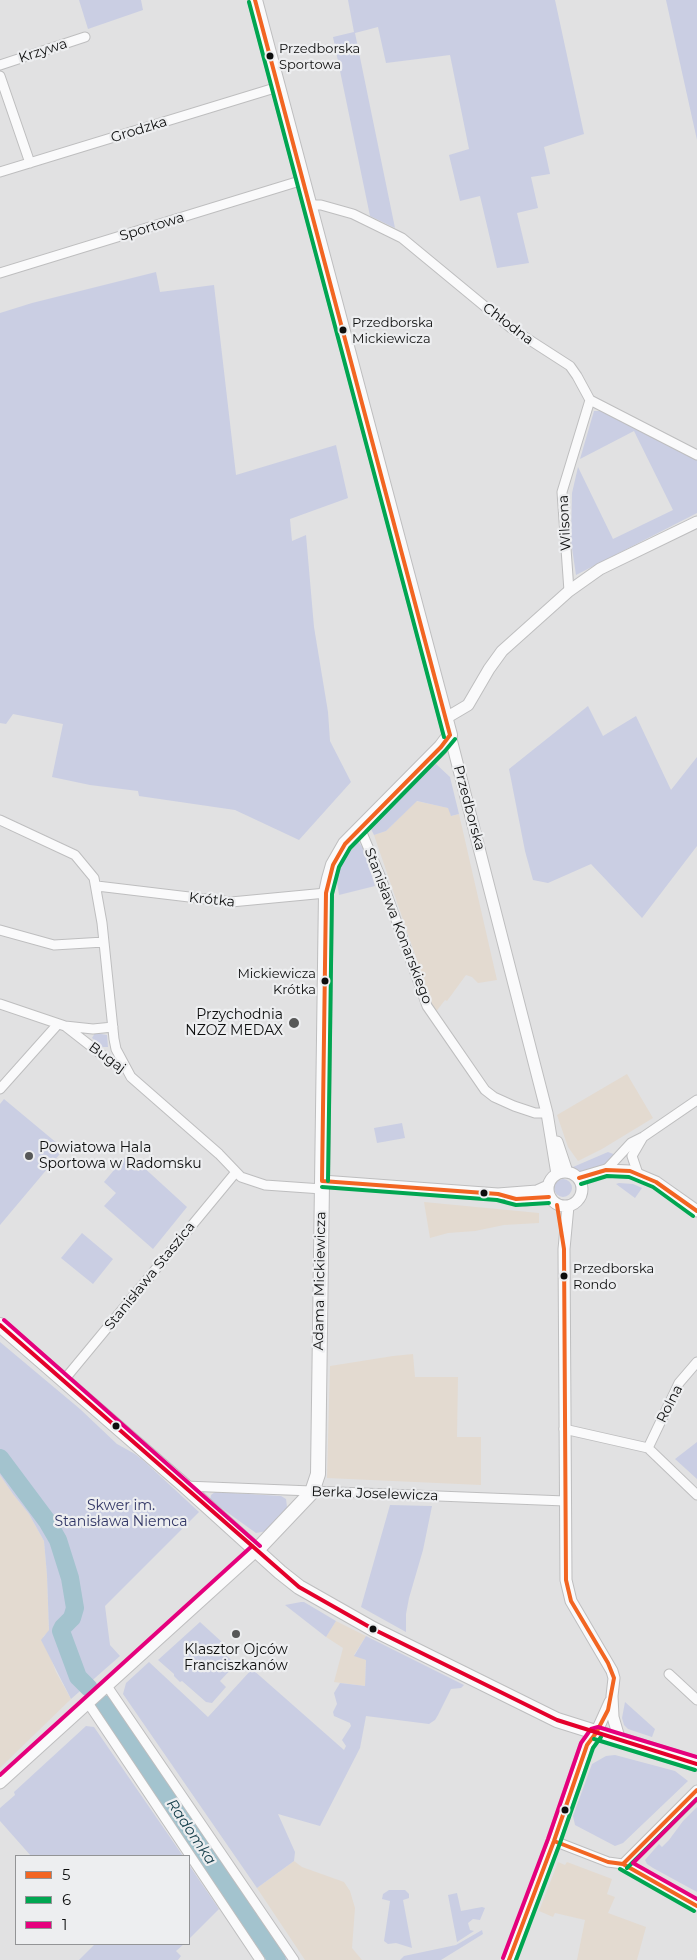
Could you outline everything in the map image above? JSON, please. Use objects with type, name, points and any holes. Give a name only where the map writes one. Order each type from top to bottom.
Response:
[{"type":"main road","name":"Przedborska","points":[[255,0],[450,735]]},
{"type":"main road","name":"Adama Mickiewicza","points":[[256,1551],[312,1492],[318,1474],[326,893],[333,865],[338,855],[360,828],[441,747],[450,735]]},
{"type":"main road","points":[[0,1325],[299,1587],[346,1614],[557,1720],[697,1764]]},
{"type":"street","name":"Krzywa","points":[[0,65],[85,38]]},
{"type":"street","points":[[0,76],[30,163]]},
{"type":"street","name":"Grodzka","points":[[0,172],[278,87]]},
{"type":"street","name":"Sportowa","points":[[0,274],[303,180]]},
{"type":"street","name":"Chłodna","points":[[309,205],[321,205],[353,214],[402,238],[511,328],[570,366],[590,400]]},
{"type":"street","points":[[590,400],[697,456]]},
{"type":"street","name":"Wilsona","points":[[569,591],[562,492],[590,400]]},
{"type":"street","points":[[446,718],[468,705],[502,651],[569,591],[600,569],[697,522]]},
{"type":"street","name":"Przedborska","points":[[450,735],[562,1173]]},
{"type":"street","points":[[0,820],[75,855],[94,878],[97,886],[116,1049],[124,1066]]},
{"type":"street","name":"Stanisława Konarskiego","points":[[360,828],[381,878],[426,1006],[485,1090],[494,1097],[549,1119]]},
{"type":"street","name":"Krótka","points":[[97,886],[231,902],[326,893]]},
{"type":"street","points":[[0,930],[54,945],[104,942]]},
{"type":"street","name":"Bugaj","points":[[0,1004],[62,1025],[94,1028],[113,1027]]},
{"type":"street","points":[[0,1089],[62,1025]]},
{"type":"street","name":"Bugaj","points":[[62,1025],[114,1065],[124,1066],[131,1077],[143,1089],[247,1180],[266,1185],[322,1185],[498,1194],[516,1199],[556,1198]]},
{"type":"street","points":[[581,1184],[606,1170],[624,1149],[636,1140],[697,1100]]},
{"type":"street","points":[[638,1174],[632,1156],[643,1137]]},
{"type":"street","points":[[606,1170],[624,1170],[638,1174],[656,1182],[697,1210]]},
{"type":"street","name":"Stanisława Staszica","points":[[64,1380],[236,1172]]},
{"type":"street","points":[[620,1740],[613,1717],[612,1696],[614,1678],[612,1671],[571,1601],[565,1567],[564,1249],[552,1177],[562,1173],[581,1184],[587,1184],[638,1174]]},
{"type":"street","points":[[556,1198],[576,1202],[580,1198],[581,1184]]},
{"type":"street","name":"Rolna","points":[[648,1448],[679,1383],[697,1362]]},
{"type":"street","points":[[564,1429],[648,1448],[696,1491]]},
{"type":"street","name":"Berka Joselewicza","points":[[185,1486],[565,1501]]},
{"type":"street","points":[[0,1783],[256,1551]]},
{"type":"street","points":[[669,1674],[697,1700]]},
{"type":"street","points":[[107,1686],[294,1960]]},
{"type":"street","points":[[509,1960],[554,1841],[587,1745],[596,1733],[608,1710],[612,1696]]},
{"type":"street","points":[[88,1704],[189,1855]]},
{"type":"street","points":[[622,1864],[697,1790]]},
{"type":"street","points":[[554,1841],[608,1862],[622,1864],[697,1906]]},
{"type":"street","points":[[190,1856],[260,1960]]},
{"type":"shaded area","points":[[416,801],[449,808],[451,816],[459,814],[497,980],[478,983],[472,977],[466,975],[447,1001],[445,1000],[435,1013],[374,835],[386,831]]},
{"type":"shaded area","points":[[627,1074],[653,1118],[602,1149],[578,1161],[568,1147],[557,1115]]},
{"type":"shaded area","points":[[424,1202],[539,1213],[539,1223],[504,1225],[475,1231],[448,1233],[430,1238]]},
{"type":"shaded area","points":[[413,1354],[415,1377],[458,1377],[457,1437],[481,1437],[481,1485],[327,1478],[330,1366]]},
{"type":"shaded area","points":[[0,1475],[29,1514],[44,1541],[49,1631],[43,1637],[56,1672],[71,1699],[0,1768]]},
{"type":"shaded area","points":[[336,1621],[366,1636],[354,1655],[366,1660],[365,1686],[334,1682],[343,1648],[326,1637]]},
{"type":"shaded area","points":[[294,1861],[302,1867],[344,1882],[350,1891],[355,1908],[352,1948],[362,1960],[305,1960],[257,1888]]},
{"type":"shaded area","points":[[558,1862],[565,1865],[567,1862],[612,1879],[607,1894],[615,1897],[608,1913],[646,1927],[637,1960],[577,1960],[585,1920],[555,1913],[553,1917],[539,1911]]},
{"type":"green space","points":[[79,0],[141,0],[143,10],[88,29]]},
{"type":"green space","points":[[348,0],[555,0],[584,134],[544,147],[550,174],[531,177],[538,208],[517,213],[529,263],[497,268],[480,196],[460,201],[449,155],[469,149],[450,55],[386,63],[378,27],[355,33],[395,228],[370,216],[333,37],[354,32]]},
{"type":"green space","points":[[666,0],[697,0],[697,140]]},
{"type":"green space","points":[[156,272],[160,292],[214,285],[236,475],[336,445],[348,498],[290,519],[292,541],[306,535],[314,627],[328,712],[330,741],[351,782],[299,840],[235,810],[139,796],[138,791],[90,785],[52,777],[63,724],[13,714],[6,724],[0,723],[0,313],[32,303]]},
{"type":"green space","points":[[594,411],[603,411],[697,460],[697,513],[576,575],[571,541],[572,493],[578,467],[613,539],[673,510],[634,431],[580,459]]},
{"type":"green space","points":[[588,706],[603,736],[636,716],[671,790],[697,757],[697,846],[642,918],[591,864],[548,883],[533,880],[525,851],[509,769]]},
{"type":"green space","points":[[435,763],[450,777],[459,814],[451,816],[448,808],[417,801],[386,831],[374,835],[370,827]]},
{"type":"green space","points":[[357,840],[363,848],[375,886],[339,895],[336,876],[340,864]]},
{"type":"green space","points":[[95,1033],[107,1035],[108,1047],[103,1047],[92,1038]]},
{"type":"green space","name":"Powiatowa Hala Sportowa w Radomsku","points":[[4,1099],[64,1149],[0,1225],[0,1104]]},
{"type":"green space","points":[[402,1123],[405,1138],[377,1143],[374,1128]]},
{"type":"green space","points":[[608,1152],[616,1155],[608,1165],[581,1173],[573,1170],[566,1162],[573,1167]]},
{"type":"green space","points":[[124,1158],[127,1160],[125,1168],[139,1171],[140,1164],[187,1207],[153,1249],[104,1206],[116,1193],[104,1182]]},
{"type":"green space","points":[[563,1179],[569,1182],[572,1188],[569,1194],[563,1197],[557,1194],[554,1188],[557,1182]]},
{"type":"green space","points":[[616,1184],[633,1184],[642,1188],[635,1198]]},
{"type":"green space","points":[[82,1233],[113,1259],[93,1284],[61,1258]]},
{"type":"green space","name":"Skwer im. Stanisława Niemca","points":[[0,1342],[80,1409],[117,1444],[144,1461],[199,1512],[105,1606],[110,1645],[120,1656],[71,1699],[41,1640],[49,1630],[44,1541],[29,1514],[0,1475]]},
{"type":"green space","points":[[697,1442],[697,1479],[675,1459]]},
{"type":"green space","points":[[215,1492],[281,1496],[286,1499],[287,1507],[285,1513],[267,1531],[256,1533],[210,1500],[211,1495]]},
{"type":"green space","points":[[390,1505],[432,1506],[423,1550],[409,1598],[406,1614],[406,1632],[361,1607]]},
{"type":"green space","points":[[301,1602],[336,1621],[326,1637],[285,1605]]},
{"type":"green space","points":[[200,1622],[223,1643],[219,1649],[236,1664],[220,1681],[226,1687],[212,1703],[206,1702],[182,1681],[180,1682],[158,1660]]},
{"type":"green space","points":[[366,1636],[464,1685],[461,1688],[451,1689],[435,1720],[429,1724],[366,1716],[360,1748],[320,1826],[278,1814],[295,1852],[294,1861],[257,1888],[123,1694],[126,1683],[149,1662],[208,1717],[252,1669],[344,1750],[346,1746],[342,1740],[351,1726],[350,1723],[334,1716],[333,1712],[337,1704],[334,1693],[340,1683],[365,1686],[366,1660],[354,1656]]},
{"type":"green space","points":[[109,1699],[288,1960],[280,1960],[254,1923],[114,1716],[107,1701]]},
{"type":"green space","points":[[625,1702],[655,1729],[652,1737],[628,1729],[624,1725],[622,1718]]},
{"type":"green space","points":[[101,1707],[274,1960],[266,1960],[122,1748],[98,1710]]},
{"type":"green space","points":[[86,1726],[94,1727],[182,1855],[30,1855],[0,1821],[0,1808],[15,1795],[14,1792]]},
{"type":"green space","points":[[615,1755],[675,1771],[688,1781],[623,1843],[615,1846],[575,1825],[573,1816],[592,1764],[606,1756]]},
{"type":"green space","points":[[697,1807],[697,1892],[653,1868],[645,1860],[659,1844],[662,1847],[669,1840],[683,1821]]},
{"type":"green space","points":[[190,1866],[219,1909],[190,1938]]},
{"type":"green space","points":[[389,1890],[405,1890],[409,1894],[409,1898],[403,1900],[412,1948],[396,1943],[388,1944],[384,1941],[390,1901],[382,1899],[383,1894]]},
{"type":"green space","points":[[457,1893],[461,1911],[485,1908],[480,1920],[473,1919],[468,1923],[470,1930],[474,1931],[457,1942],[448,1895]]},
{"type":"green space","points":[[482,1930],[483,1934],[441,1960],[400,1960],[404,1956],[456,1945]]},
{"type":"green space","points":[[94,1945],[183,1945],[176,1951],[181,1956],[178,1960],[79,1960]]},
{"type":"waterway","name":"Radomka","points":[[0,1458],[47,1521],[58,1540],[70,1578],[75,1608],[72,1618],[61,1631],[78,1677],[89,1688]]},
{"type":"waterway","name":"Radomka","points":[[104,1704],[277,1960]]},
{"type":"transit line","name":"5","points":[[255,0],[450,735]]},
{"type":"transit line","name":"6","points":[[249,2],[444,737]]},
{"type":"transit line","name":"5","points":[[322,1181],[326,893],[333,865],[345,844],[441,747],[450,735]]},
{"type":"transit line","name":"6","points":[[328,1181],[332,894],[339,867],[350,848],[455,739]]},
{"type":"transit line","name":"5","points":[[579,1178],[606,1170],[630,1171],[656,1182],[697,1211]]},
{"type":"transit line","name":"6","points":[[581,1184],[607,1176],[629,1177],[653,1187],[693,1216]]},
{"type":"transit line","name":"5","points":[[322,1181],[498,1194],[516,1199],[549,1197]]},
{"type":"transit line","name":"6","points":[[322,1187],[497,1200],[516,1205],[549,1203]]},
{"type":"transit line","name":"5","points":[[509,1960],[554,1841],[587,1745],[596,1733],[608,1710],[614,1678],[608,1663],[571,1601],[566,1580],[564,1249],[557,1205]]},
{"type":"transit line","name":"1","points":[[4,1320],[260,1546]]},
{"type":"transit line","points":[[0,1325],[299,1587],[373,1629],[557,1720],[697,1764]]},
{"type":"transit line","name":"1","points":[[0,1775],[252,1546]]},
{"type":"transit line","name":"1","points":[[503,1958],[548,1839],[581,1743],[591,1729],[598,1727],[697,1757]]},
{"type":"transit line","name":"6","points":[[516,1960],[593,1748],[601,1737]]},
{"type":"transit line","name":"6","points":[[594,1739],[695,1770]]},
{"type":"transit line","name":"5","points":[[623,1864],[697,1790]]},
{"type":"transit line","name":"6","points":[[627,1868],[697,1799]]},
{"type":"transit line","name":"1","points":[[697,1799],[633,1863],[697,1899]]},
{"type":"transit line","name":"5","points":[[554,1841],[608,1862],[623,1864],[697,1906]]},
{"type":"transit line","name":"6","points":[[620,1869],[694,1911]]},
{"type":"place","name":"Przedborska Sportowa","points":[[270,56]]},
{"type":"place","name":"Przedborska Mickiewicza","points":[[343,330]]},
{"type":"place","name":"Mickiewicza Krótka","points":[[325,981]]},
{"type":"place","name":"Przychodnia NZOZ MEDAX","points":[[294,1023]]},
{"type":"place","name":"Powiatowa Hala Sportowa w Radomsku","points":[[29,1156]]},
{"type":"place","name":"Przedborska Rondo","points":[[564,1276]]},
{"type":"place","name":"Klasztor Ojców Franciszkanów","points":[[236,1634]]}]
